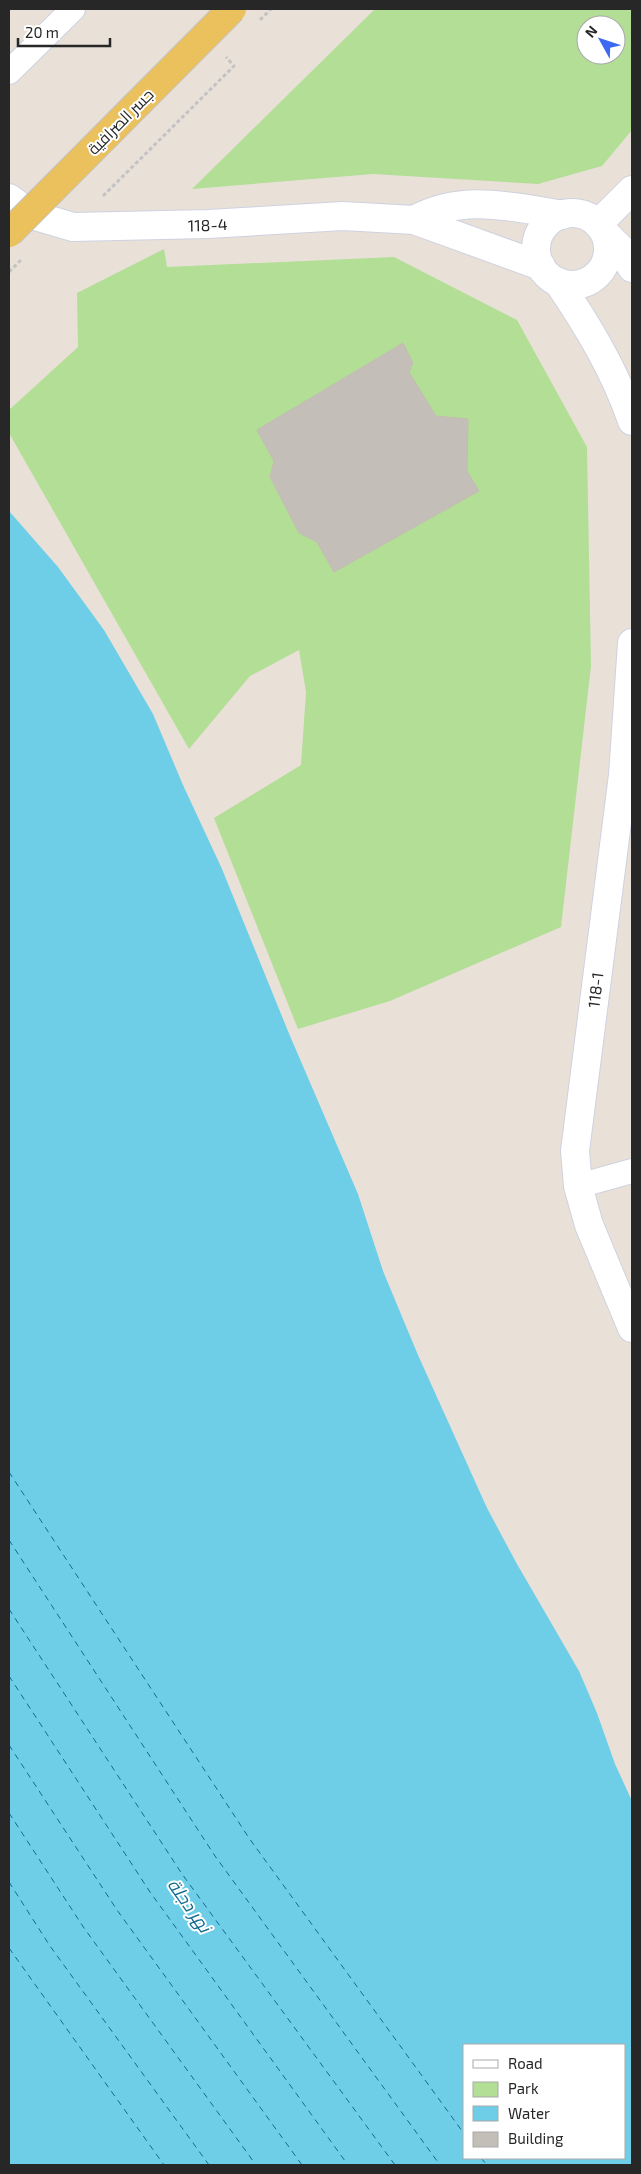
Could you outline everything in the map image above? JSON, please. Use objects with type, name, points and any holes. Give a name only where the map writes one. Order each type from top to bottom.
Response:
[{"type":"main road","name":"جسر الصرافية","points":[[9,234],[232,9]]},
{"type":"street","points":[[9,72],[72,9]]},
{"type":"street","points":[[601,229],[632,190]]},
{"type":"street","name":"118-4","points":[[9,198],[32,215],[73,227],[199,224],[343,216],[414,220],[549,274]]},
{"type":"street","name":"118-4","points":[[414,220],[428,212],[460,204],[510,206],[563,215]]},
{"type":"street","points":[[632,268],[621,249],[588,217],[575,214],[563,215],[551,221],[542,230],[537,241],[537,254],[549,274],[582,317],[603,354],[632,421]]},
{"type":"street","points":[[549,274],[570,285],[582,284],[593,278],[602,269],[608,258],[608,246],[601,229]]},
{"type":"street","name":"118-1","points":[[632,643],[628,774],[575,1151],[578,1186],[589,1225],[632,1328]]},
{"type":"street","points":[[578,1186],[632,1171]]},
{"type":"path","points":[[73,227],[227,74],[234,66],[229,61]]},
{"type":"green space","points":[[375,9],[629,9],[632,12],[632,130],[602,166],[538,184],[373,174],[192,189]]},
{"type":"green space","points":[[164,249],[167,267],[394,257],[517,320],[587,447],[591,666],[561,927],[390,1001],[298,1029],[214,818],[301,765],[306,692],[299,650],[250,676],[189,749],[9,433],[9,410],[78,347],[77,293]]},
{"type":"water","name":"نهر دجلة","points":[[9,511],[58,567],[104,630],[153,714],[222,869],[290,1036],[358,1194],[383,1271],[418,1355],[487,1508],[579,1671],[597,1713],[615,1764],[632,1801],[632,2165],[9,2165]]},
{"type":"building","points":[[403,343],[413,363],[409,372],[436,416],[468,419],[467,471],[479,491],[334,572],[317,542],[299,533],[270,477],[274,461],[257,430]]},
{"type":"ferry route","points":[[9,1472],[249,1838],[463,2132]]},
{"type":"ferry route","points":[[9,1540],[215,1856],[440,2165]]},
{"type":"ferry route","points":[[9,1609],[182,1874],[395,2165]]},
{"type":"ferry route","points":[[9,1676],[150,1892],[348,2165]]},
{"type":"ferry route","points":[[9,1745],[117,1910],[302,2165]]},
{"type":"ferry route","points":[[9,1813],[84,1928],[256,2165]]},
{"type":"ferry route","points":[[9,1882],[50,1946],[209,2165]]},
{"type":"ferry route","points":[[9,1948],[164,2165]]},
{"type":"ferry route","points":[[482,2159],[487,2165]]}]
